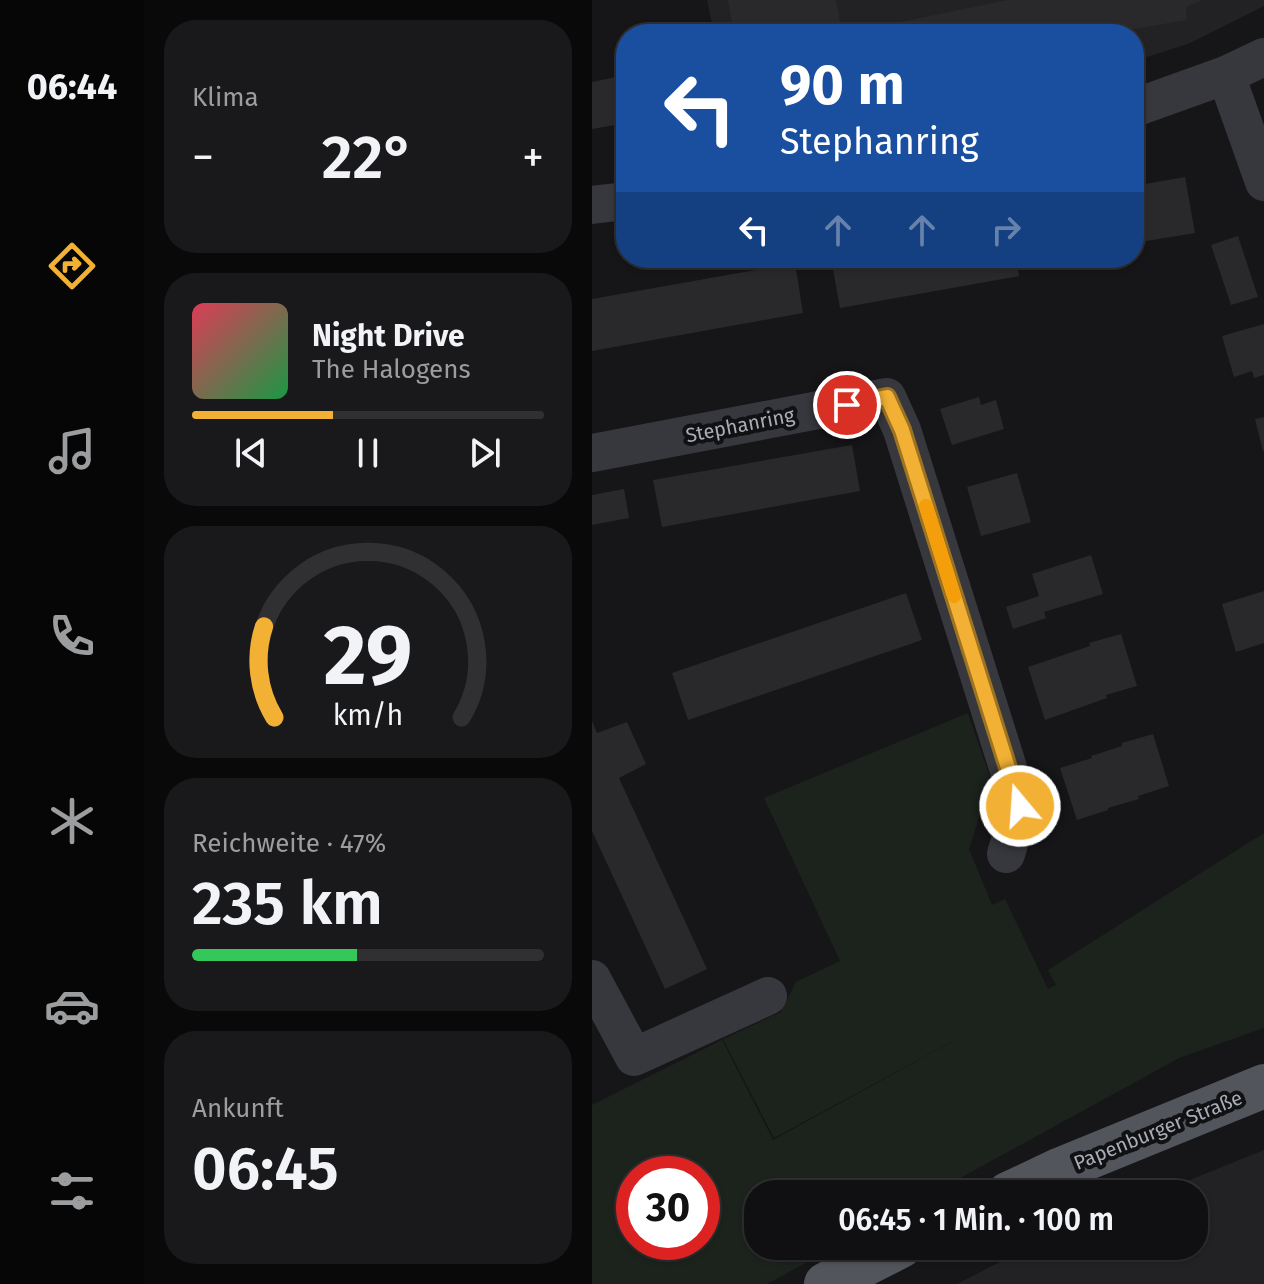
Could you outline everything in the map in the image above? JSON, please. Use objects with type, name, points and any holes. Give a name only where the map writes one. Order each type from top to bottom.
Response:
[{"type":"main road","name":"Papenburger Straße","points":[[1038,1180],[1264,1086]]},
{"type":"main road","points":[[826,1284],[873,1260]]},
{"type":"street","points":[[1144,104],[1226,75],[1264,57]]},
{"type":"street","points":[[1226,75],[1264,182]]},
{"type":"street","points":[[592,205],[616,202]]},
{"type":"street","name":"Stephanring","points":[[592,453],[887,397],[902,430],[1020,806],[1006,854]]},
{"type":"street","points":[[592,979],[634,1057],[768,996]]},
{"type":"shaded area","points":[[707,0],[1264,0],[1264,6],[1188,44],[1144,58],[1144,24],[712,24]]},
{"type":"shaded area","points":[[968,713],[991,780],[969,849],[992,905],[1005,899],[1048,989],[1056,985],[1048,970],[1264,833],[1264,1028],[1179,1058],[957,1180],[744,1180],[744,1260],[811,1260],[767,1284],[592,1284],[592,1105],[722,1040],[773,1140],[1001,1015],[774,1138],[723,1039],[781,1012],[796,982],[840,961],[764,798]]},
{"type":"shaded area","points":[[1264,1150],[1264,1284],[957,1284],[1004,1260],[1208,1260],[1208,1180],[1190,1180]]},
{"type":"building","points":[[728,0],[836,0],[840,24],[732,24]]},
{"type":"building","points":[[1008,0],[1203,0],[1186,7],[1187,20],[1144,27],[1144,24],[891,24]]},
{"type":"building","points":[[616,77],[616,125],[592,129],[592,82]]},
{"type":"building","points":[[1185,177],[1195,233],[1144,241],[1144,184]]},
{"type":"building","points":[[1238,236],[1258,297],[1231,305],[1211,245]]},
{"type":"building","points":[[767,268],[796,268],[803,313],[592,351],[592,299]]},
{"type":"building","points":[[833,268],[1029,268],[1018,270],[1019,276],[840,308]]},
{"type":"building","points":[[1264,324],[1264,375],[1254,378],[1252,371],[1234,377],[1222,336]]},
{"type":"building","points":[[979,397],[981,405],[996,400],[1004,429],[952,445],[940,409]]},
{"type":"building","points":[[1264,417],[1264,451],[1263,451],[1255,419]]},
{"type":"building","points":[[852,445],[860,491],[662,527],[653,480]]},
{"type":"building","points":[[1017,473],[1031,522],[981,536],[967,487]]},
{"type":"building","points":[[624,489],[629,518],[592,525],[592,495]]},
{"type":"building","points":[[1091,555],[1103,594],[1044,612],[1046,618],[1013,629],[1006,607],[1039,596],[1032,574]]},
{"type":"building","points":[[1264,591],[1264,643],[1236,652],[1222,604]]},
{"type":"building","points":[[906,593],[922,640],[688,720],[672,673]]},
{"type":"building","points":[[1121,634],[1137,686],[1045,720],[1028,667]]},
{"type":"building","points":[[592,721],[597,733],[627,722],[646,764],[619,778],[707,969],[665,989],[592,831]]},
{"type":"building","points":[[1153,734],[1169,786],[1077,820],[1060,768]]},
{"type":"slow traffic","points":[[926,506],[954,596]]},
{"type":"route","points":[[847,405],[887,397],[902,430],[1020,806]]}]
